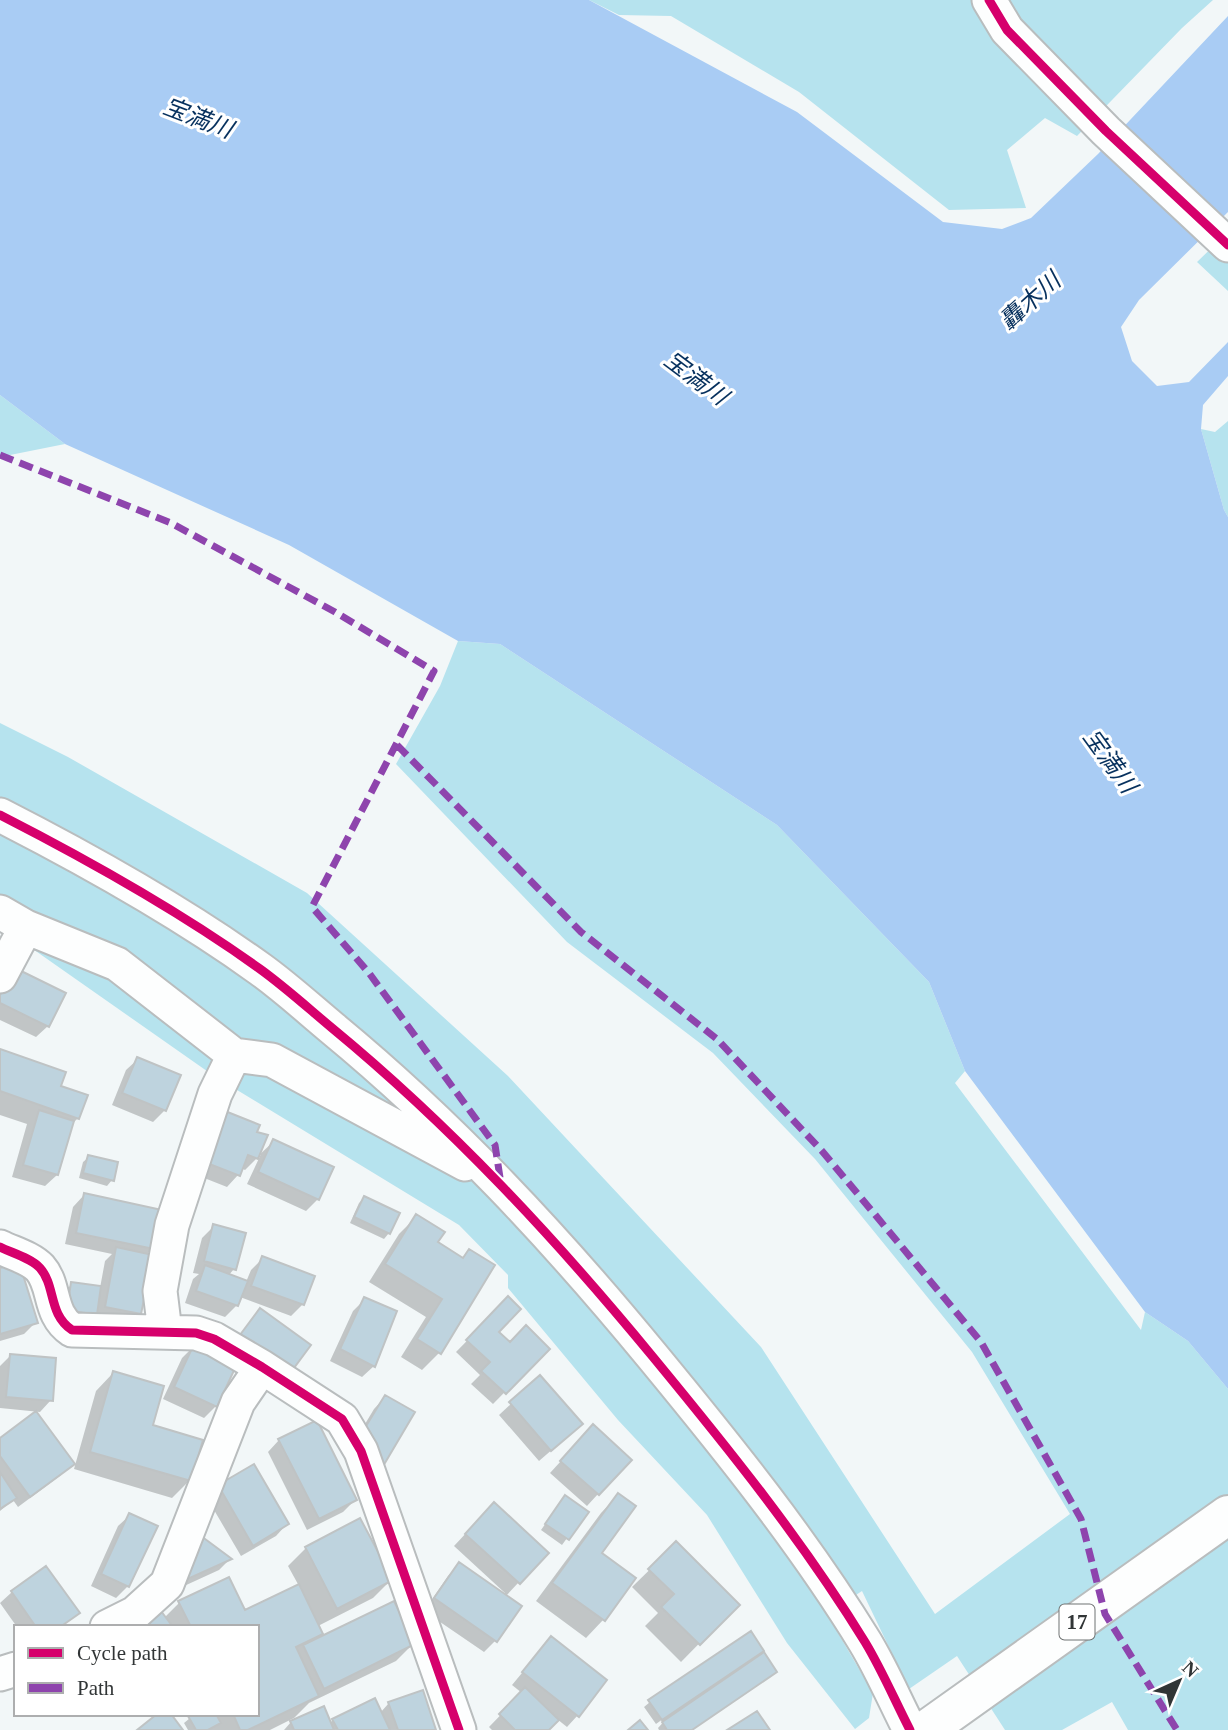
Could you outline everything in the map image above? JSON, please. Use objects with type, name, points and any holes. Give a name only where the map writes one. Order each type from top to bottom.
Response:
[{"type":"main road","name":"17","points":[[926,1730],[1228,1515]]},
{"type":"street","points":[[989,0],[1007,30],[1106,131],[1223,241]]},
{"type":"street","points":[[0,815],[83,858],[184,917],[262,971],[372,1062],[501,1184],[569,1256],[736,1458],[865,1643],[910,1730]]},
{"type":"street","points":[[0,976],[13,920],[117,964],[234,1055],[272,1060],[501,1184]]},
{"type":"street","points":[[165,1332],[160,1291],[172,1225],[215,1094],[234,1055]]},
{"type":"street","points":[[0,1247],[34,1263],[42,1270],[60,1323],[72,1330],[196,1333],[214,1339],[262,1367],[342,1419],[361,1451],[459,1730]]},
{"type":"street","points":[[111,1625],[135,1613],[167,1584],[238,1402],[262,1367]]},
{"type":"shaded area","points":[[589,0],[1213,0],[1182,28],[1077,136],[1045,118],[1007,150],[1026,208],[949,210],[799,92],[671,16],[619,15]]},
{"type":"shaded area","points":[[1228,232],[1228,291],[1197,262]]},
{"type":"shaded area","points":[[0,395],[65,444],[0,457]]},
{"type":"shaded area","points":[[1228,421],[1228,517],[1201,429],[1215,432]]},
{"type":"shaded area","points":[[458,641],[500,644],[777,825],[929,982],[965,1071],[955,1083],[1141,1330],[1145,1312],[1188,1341],[1228,1389],[1228,1730],[1128,1730],[1112,1702],[1062,1730],[1005,1730],[957,1656],[909,1689],[862,1591],[827,1614],[873,1693],[869,1718],[855,1729],[787,1643],[707,1515],[618,1420],[508,1288],[508,1275],[459,1225],[214,1076],[30,947],[0,896],[0,723],[68,757],[307,893],[508,1076],[761,1347],[935,1614],[1070,1514],[972,1352],[815,1159],[713,1053],[567,942],[396,764],[440,686]]},
{"type":"water","points":[[0,0],[589,0],[797,112],[943,222],[1002,229],[1031,218],[1098,154],[1228,16],[1228,212],[1139,300],[1121,327],[1132,361],[1157,386],[1189,382],[1228,342],[1228,376],[1203,405],[1201,429],[1228,517],[1228,1389],[1188,1341],[1145,1312],[965,1071],[929,982],[777,825],[500,644],[458,641],[289,545],[65,444],[0,395]]},
{"type":"building","points":[[13,967],[66,993],[49,1027],[0,1003],[0,995]]},
{"type":"building","points":[[0,1049],[66,1072],[61,1086],[88,1095],[79,1119],[0,1091]]},
{"type":"building","points":[[137,1057],[181,1075],[166,1111],[122,1093]]},
{"type":"building","points":[[220,1109],[260,1125],[257,1132],[268,1135],[258,1159],[248,1155],[240,1176],[199,1160]]},
{"type":"building","points":[[39,1110],[74,1121],[58,1175],[23,1165]]},
{"type":"building","points":[[273,1139],[334,1167],[319,1200],[258,1172]]},
{"type":"building","points":[[88,1155],[118,1162],[114,1181],[83,1173]]},
{"type":"building","points":[[84,1193],[162,1210],[154,1249],[76,1233]]},
{"type":"building","points":[[364,1196],[400,1213],[390,1234],[354,1217]]},
{"type":"building","points":[[416,1214],[445,1232],[438,1242],[463,1258],[469,1249],[495,1265],[441,1354],[417,1339],[442,1299],[385,1264]]},
{"type":"building","points":[[213,1224],[246,1233],[236,1270],[204,1261]]},
{"type":"building","points":[[116,1247],[153,1255],[141,1314],[105,1307]]},
{"type":"building","points":[[262,1256],[315,1276],[304,1305],[251,1286]]},
{"type":"building","points":[[19,1262],[38,1323],[0,1334],[0,1268]]},
{"type":"building","points":[[205,1265],[248,1281],[238,1306],[196,1291]]},
{"type":"building","points":[[71,1282],[101,1286],[97,1315],[67,1310]]},
{"type":"building","points":[[508,1296],[521,1309],[499,1332],[510,1342],[526,1325],[550,1349],[506,1394],[481,1371],[490,1362],[466,1340]]},
{"type":"building","points":[[364,1297],[397,1311],[375,1367],[340,1349]]},
{"type":"building","points":[[260,1308],[311,1345],[288,1376],[237,1339]]},
{"type":"building","points":[[194,1344],[237,1364],[217,1407],[174,1387]]},
{"type":"building","points":[[10,1354],[56,1358],[53,1401],[6,1397]]},
{"type":"building","points":[[113,1371],[164,1386],[153,1425],[203,1440],[191,1481],[90,1452]]},
{"type":"building","points":[[540,1375],[583,1424],[551,1451],[509,1402]]},
{"type":"building","points":[[385,1395],[415,1412],[382,1468],[363,1431]]},
{"type":"building","points":[[36,1411],[75,1464],[30,1497],[0,1456],[0,1438]]},
{"type":"building","points":[[317,1420],[357,1500],[319,1519],[278,1439]]},
{"type":"building","points":[[593,1424],[632,1460],[599,1495],[560,1461]]},
{"type":"building","points":[[254,1464],[289,1524],[253,1546],[218,1485]]},
{"type":"building","points":[[0,1472],[17,1498],[0,1509]]},
{"type":"building","points":[[618,1493],[636,1506],[602,1553],[636,1578],[605,1621],[552,1583]]},
{"type":"building","points":[[565,1495],[589,1512],[569,1540],[545,1524]]},
{"type":"building","points":[[494,1502],[549,1553],[520,1584],[465,1534]]},
{"type":"building","points":[[129,1513],[158,1526],[129,1587],[101,1574]]},
{"type":"building","points":[[360,1518],[393,1580],[337,1609],[305,1547]]},
{"type":"building","points":[[197,1533],[232,1559],[181,1582]]},
{"type":"building","points":[[676,1541],[740,1605],[700,1645],[661,1607],[674,1594],[648,1569]]},
{"type":"building","points":[[459,1562],[522,1606],[497,1642],[434,1598]]},
{"type":"building","points":[[46,1566],[80,1613],[63,1625],[35,1625],[11,1591]]},
{"type":"building","points":[[229,1577],[245,1610],[299,1584],[323,1634],[296,1647],[319,1696],[248,1730],[240,1730],[234,1716],[259,1716],[259,1625],[190,1625],[178,1601]]},
{"type":"building","points":[[394,1601],[415,1644],[324,1689],[303,1645]]},
{"type":"building","points":[[161,1611],[172,1625],[144,1625]]},
{"type":"building","points":[[751,1631],[764,1651],[662,1720],[648,1700]]},
{"type":"building","points":[[551,1636],[607,1680],[579,1717],[522,1672]]},
{"type":"building","points":[[764,1652],[777,1672],[692,1730],[667,1730],[662,1722]]},
{"type":"building","points":[[525,1687],[559,1720],[549,1730],[515,1730],[499,1714]]},
{"type":"building","points":[[423,1690],[436,1730],[398,1730],[388,1702]]},
{"type":"building","points":[[375,1698],[390,1730],[338,1730],[332,1719]]},
{"type":"building","points":[[324,1706],[334,1730],[294,1730],[290,1721]]},
{"type":"building","points":[[757,1711],[770,1730],[727,1730]]},
{"type":"building","points":[[154,1716],[172,1716],[183,1730],[137,1730]]},
{"type":"building","points":[[188,1716],[217,1716],[221,1723],[208,1730],[196,1730]]},
{"type":"building","points":[[640,1720],[648,1730],[628,1730]]},
{"type":"marked path","points":[[0,455],[171,523],[335,612],[434,671],[312,907],[369,973],[495,1145],[501,1184]]},
{"type":"marked path","points":[[397,745],[581,932],[717,1039],[822,1151],[981,1342],[1081,1519],[1105,1614],[1177,1730]]},
{"type":"cycle path","points":[[989,0],[1007,30],[1106,131],[1228,245]]},
{"type":"cycle path","points":[[0,815],[133,887],[260,969],[376,1065],[460,1144],[578,1269],[764,1496],[865,1642],[910,1730]]},
{"type":"cycle path","points":[[0,1247],[40,1268],[59,1316],[72,1330],[196,1333],[214,1339],[262,1367],[342,1419],[361,1451],[459,1730]]},
{"type":"water label","name":"宝満川","points":[[198,118]]},
{"type":"water label","name":"轟木川","points":[[1030,301]]},
{"type":"water label","name":"宝満川","points":[[696,378]]},
{"type":"water label","name":"宝満川","points":[[1110,761]]}]
